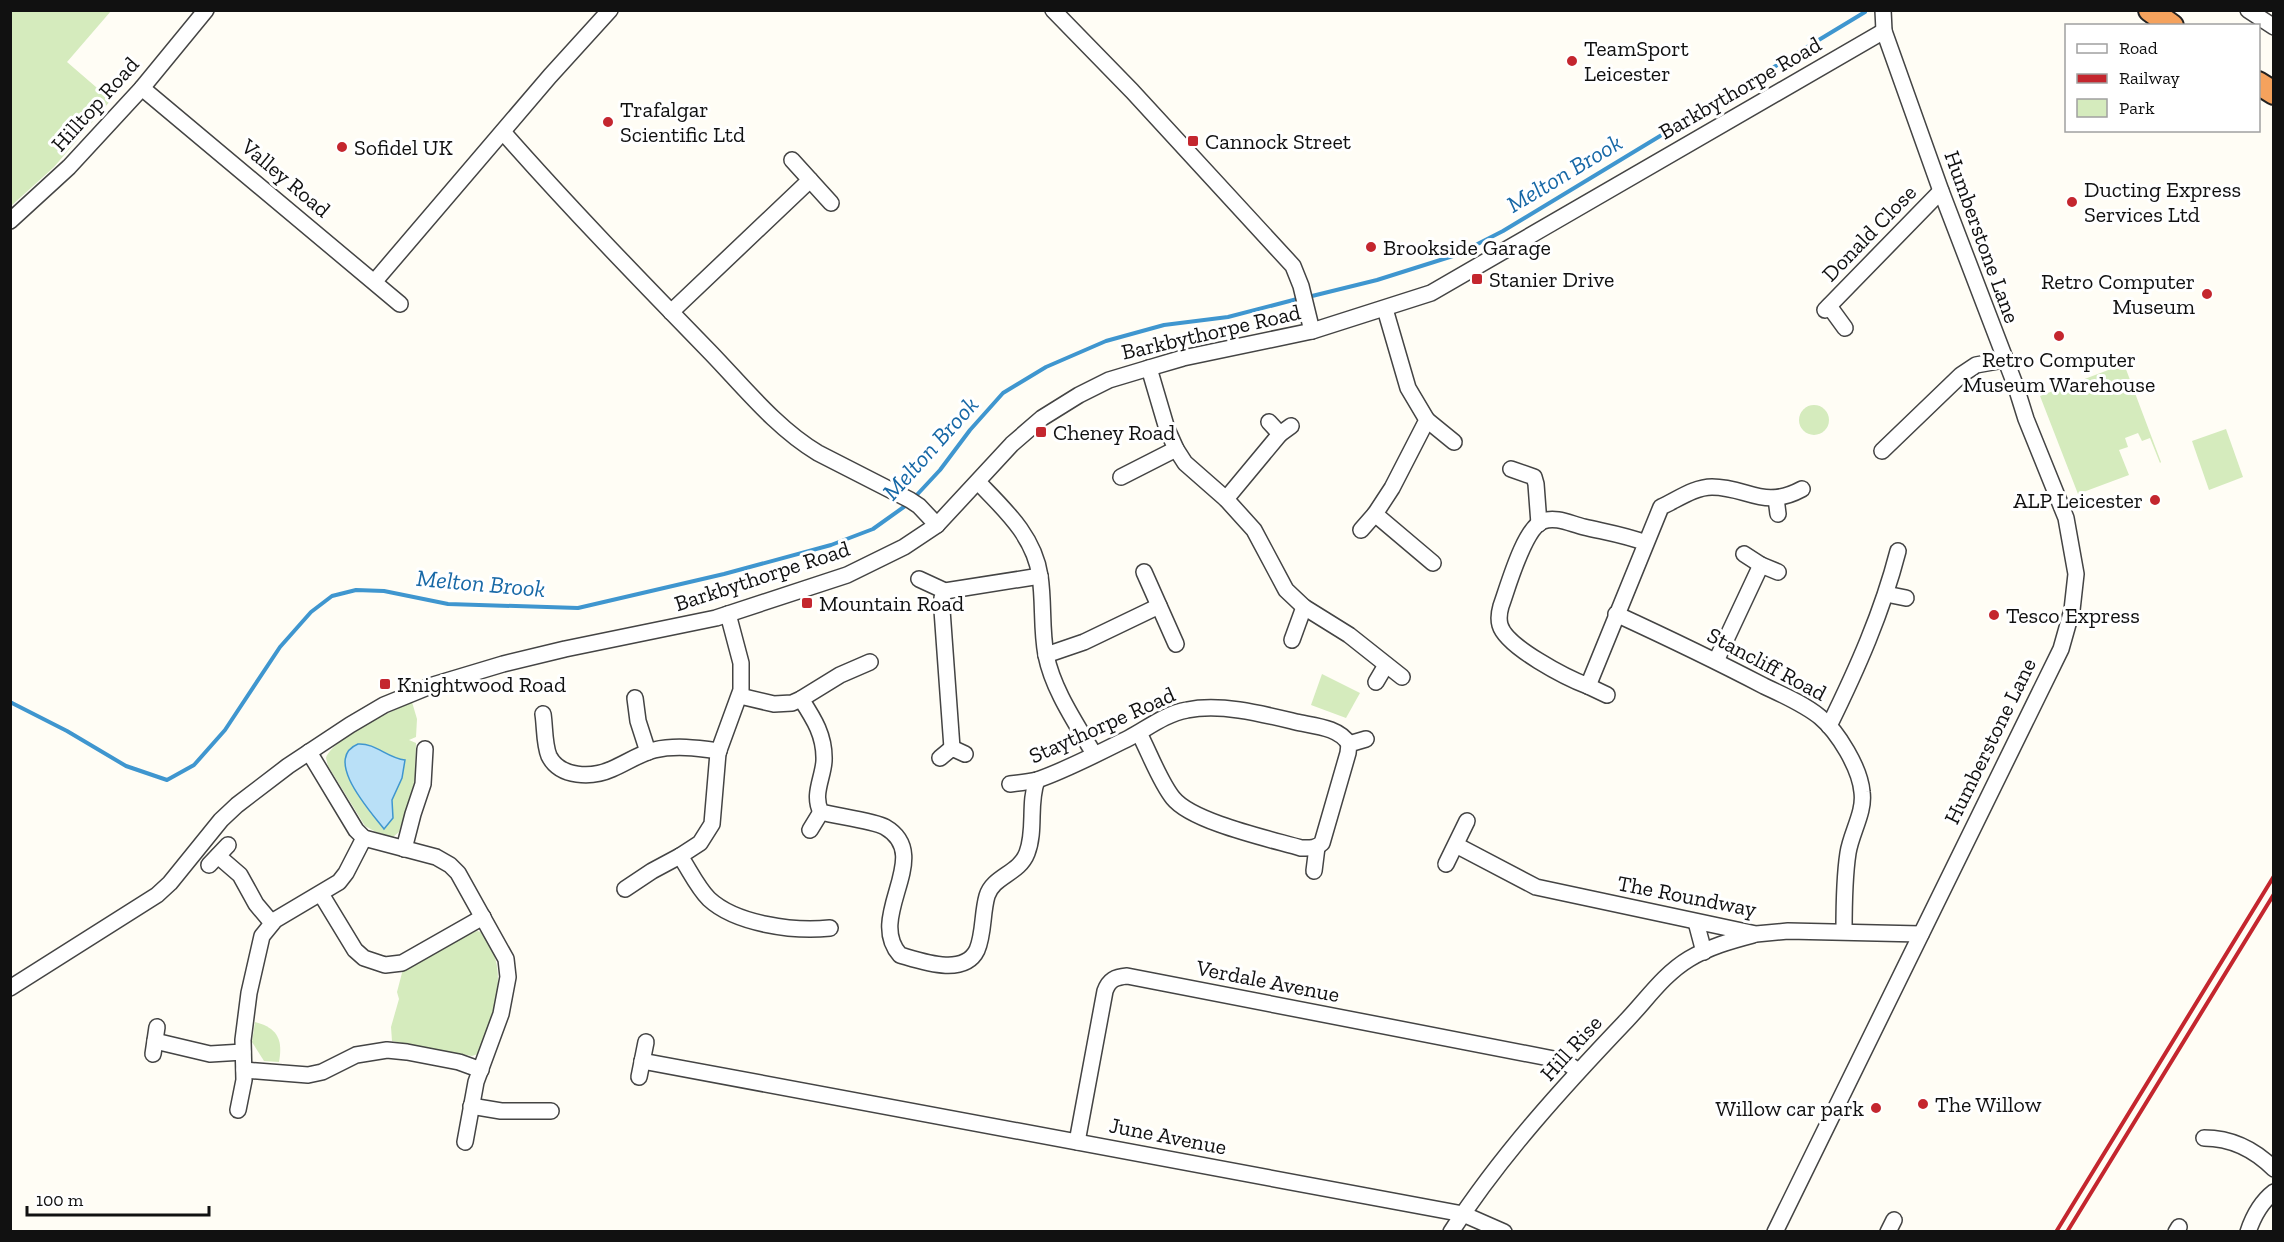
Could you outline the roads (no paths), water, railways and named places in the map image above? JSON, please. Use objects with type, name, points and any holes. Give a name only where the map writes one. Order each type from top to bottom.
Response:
[{"type":"highway","points":[[2150,10],[2169,24]]},
{"type":"highway","points":[[2260,84],[2274,93]]},
{"type":"street","name":"Hilltop Road","points":[[10,221],[69,167],[142,88],[206,10]]},
{"type":"street","points":[[375,281],[610,10]]},
{"type":"street","points":[[1053,10],[1132,91],[1293,266],[1301,286],[1312,331]]},
{"type":"street","name":"Humberstone Lane","points":[[1775,1232],[2061,649],[2072,610],[2076,574],[2066,518],[1941,191],[1884,32],[1883,10]]},
{"type":"street","points":[[2248,10],[2274,27]]},
{"type":"street","name":"Barkbythorpe Road","points":[[10,988],[160,892],[213,829],[258,787],[384,705],[438,683],[554,651],[692,624],[847,575],[896,551],[937,525],[1012,444],[1042,418],[1079,395],[1109,380],[1183,358],[1312,331],[1431,293],[1884,32]]},
{"type":"street","name":"Valley Road","points":[[142,88],[400,304]]},
{"type":"street","points":[[503,132],[671,312],[776,420],[805,445],[925,511],[937,525]]},
{"type":"street","points":[[792,160],[831,203]]},
{"type":"street","points":[[671,312],[810,180]]},
{"type":"street","name":"Donald Close","points":[[1845,328],[1827,308],[1941,191]]},
{"type":"street","points":[[1384,309],[1408,388],[1427,420],[1454,442]]},
{"type":"street","points":[[1892,449],[1961,375],[1976,364],[2004,360]]},
{"type":"street","points":[[1149,368],[1167,429],[1176,449],[1185,463],[1226,499],[1254,530],[1286,590],[1304,607],[1349,635],[1402,677]]},
{"type":"street","points":[[1361,530],[1392,488],[1427,420]]},
{"type":"street","points":[[1226,499],[1285,430],[1269,422]]},
{"type":"street","points":[[1121,477],[1176,449]]},
{"type":"street","points":[[1511,469],[1534,477],[1539,524]]},
{"type":"street","points":[[978,482],[1021,527],[1033,551],[1040,576],[1046,655],[1057,688],[1094,754]]},
{"type":"street","points":[[1588,686],[1661,507],[1698,490],[1711,487],[1724,488],[1765,499],[1783,497],[1802,489]]},
{"type":"street","points":[[1776,498],[1778,514]]},
{"type":"street","points":[[1375,514],[1433,563]]},
{"type":"street","points":[[1607,695],[1568,679],[1543,664],[1505,636],[1498,616],[1528,537],[1539,524],[1549,520],[1567,522],[1646,543]]},
{"type":"street","points":[[1829,726],[1858,666],[1886,594],[1898,551]]},
{"type":"street","points":[[1744,554],[1761,566],[1778,572]]},
{"type":"street","points":[[1716,661],[1761,566]]},
{"type":"street","points":[[1144,572],[1176,644]]},
{"type":"street","points":[[919,579],[945,591],[1040,576]]},
{"type":"street","points":[[945,591],[942,598],[942,610],[952,753]]},
{"type":"street","points":[[1886,594],[1906,598]]},
{"type":"street","points":[[1046,655],[1084,642],[1159,606]]},
{"type":"street","points":[[1292,640],[1304,607]]},
{"type":"street","points":[[635,887],[700,843],[712,824],[719,751],[740,696],[742,681],[741,663],[728,614]]},
{"type":"street","name":"Stancliff Road","points":[[1616,614],[1716,661],[1799,704],[1819,716],[1829,726],[1849,755],[1863,792],[1860,815],[1848,852],[1844,931]]},
{"type":"street","points":[[740,696],[774,705],[792,703],[840,675],[870,662]]},
{"type":"street","points":[[1376,682],[1386,665]]},
{"type":"street","points":[[840,675],[848,689]]},
{"type":"street","points":[[634,694],[638,721],[648,752]]},
{"type":"street","points":[[801,699],[818,726],[823,742],[824,762],[817,795],[821,812]]},
{"type":"street","name":"Staythorpe Road","points":[[1010,784],[1037,780],[1139,733],[1169,716],[1188,710],[1218,709],[1287,720],[1334,731],[1344,735],[1349,744]]},
{"type":"street","points":[[543,714],[544,756],[566,771],[582,774],[609,770],[648,752],[683,747],[719,751]]},
{"type":"street","points":[[1139,733],[1173,798],[1185,809],[1226,825],[1301,848],[1317,847],[1322,843],[1349,744],[1366,739]]},
{"type":"street","points":[[309,752],[356,830],[364,838],[436,857],[458,873],[505,954],[508,972],[499,1022],[481,1070],[471,1106],[465,1142]]},
{"type":"street","points":[[404,849],[430,760]]},
{"type":"street","points":[[821,812],[882,825],[893,833],[900,844],[905,861],[894,896],[888,932],[890,941],[900,955],[951,966],[971,959],[977,950],[990,888],[1013,872],[1028,852],[1032,797],[1037,780]]},
{"type":"street","points":[[810,830],[821,812]]},
{"type":"street","points":[[1446,864],[1467,821]]},
{"type":"street","points":[[238,1110],[244,1070],[243,1052],[251,983],[262,936],[272,923],[336,885],[344,876],[364,838]]},
{"type":"street","name":"The Roundway","points":[[1456,845],[1536,887],[1756,934],[1788,931],[1921,933]]},
{"type":"street","points":[[1314,871],[1317,847]]},
{"type":"street","points":[[218,855],[240,875],[256,904],[272,923]]},
{"type":"street","points":[[680,856],[706,896],[717,906],[744,919],[781,918],[807,928],[830,928]]},
{"type":"street","points":[[321,894],[359,954],[369,960],[386,964],[402,963],[483,917]]},
{"type":"street","points":[[1696,922],[1704,951]]},
{"type":"street","name":"Hill Rise","points":[[1451,1232],[1508,1155],[1578,1071],[1661,981],[1687,960],[1704,951],[1725,942],[1756,934]]},
{"type":"street","name":"Verdale Avenue","points":[[1077,1142],[1105,991],[1108,984],[1118,977],[1127,976],[1554,1059],[1567,1063],[1578,1071]]},
{"type":"street","points":[[155,1040],[210,1054],[243,1052]]},
{"type":"street","points":[[639,1077],[646,1042]]},
{"type":"street","points":[[244,1070],[269,1070],[308,1075],[322,1072],[356,1055],[387,1050],[459,1062],[481,1070]]},
{"type":"street","name":"June Avenue","points":[[642,1061],[866,1097],[1077,1142],[1463,1214],[1504,1232]]},
{"type":"street","points":[[471,1106],[540,1116]]},
{"type":"street","points":[[2204,1138],[2238,1144],[2265,1160],[2274,1169]]},
{"type":"street","points":[[2248,1232],[2257,1212],[2274,1192]]},
{"type":"water","points":[[358,744],[370,746],[405,760],[402,778],[392,800],[393,818],[384,829],[361,799],[347,773],[345,761],[348,751]]},
{"type":"waterway","name":"Melton Brook","points":[[1308,297],[1377,280],[1456,255],[1503,231],[1865,12]]},
{"type":"waterway","name":"Melton Brook","points":[[913,499],[940,470],[970,430],[1003,393],[1046,367],[1106,341],[1164,325],[1228,317],[1301,298]]},
{"type":"waterway","name":"Melton Brook","points":[[10,702],[67,731],[126,766],[167,780],[194,765],[225,730],[280,647],[311,612],[332,596],[356,590],[384,591],[448,604],[578,608],[724,574],[831,545],[873,529],[908,504]]},
{"type":"railway","points":[[2056,1232],[2274,876]]},
{"type":"railway","points":[[2067,1232],[2274,894]]},
{"type":"place","name":"TeamSport Leicester","points":[[1572,61]]},
{"type":"place","name":"Trafalgar Scientific Ltd","points":[[608,122]]},
{"type":"place","name":"Cannock Street","points":[[1193,141]]},
{"type":"place","name":"Sofidel UK","points":[[342,147]]},
{"type":"place","name":"Ducting Express Services Ltd","points":[[2072,202]]},
{"type":"place","name":"Brookside Garage","points":[[1371,247]]},
{"type":"place","name":"Stanier Drive","points":[[1477,279]]},
{"type":"place","name":"Retro Computer Museum","points":[[2207,294]]},
{"type":"place","name":"Retro Computer Museum Warehouse","points":[[2059,336]]},
{"type":"place","name":"Cheney Road","points":[[1041,432]]},
{"type":"place","name":"ALP Leicester","points":[[2155,500]]},
{"type":"place","name":"Mountain Road","points":[[807,603]]},
{"type":"place","name":"Tesco Express","points":[[1994,615]]},
{"type":"place","name":"Knightwood Road","points":[[385,684]]},
{"type":"place","name":"The Willow","points":[[1923,1104]]},
{"type":"place","name":"Willow car park","points":[[1876,1108]]}]
